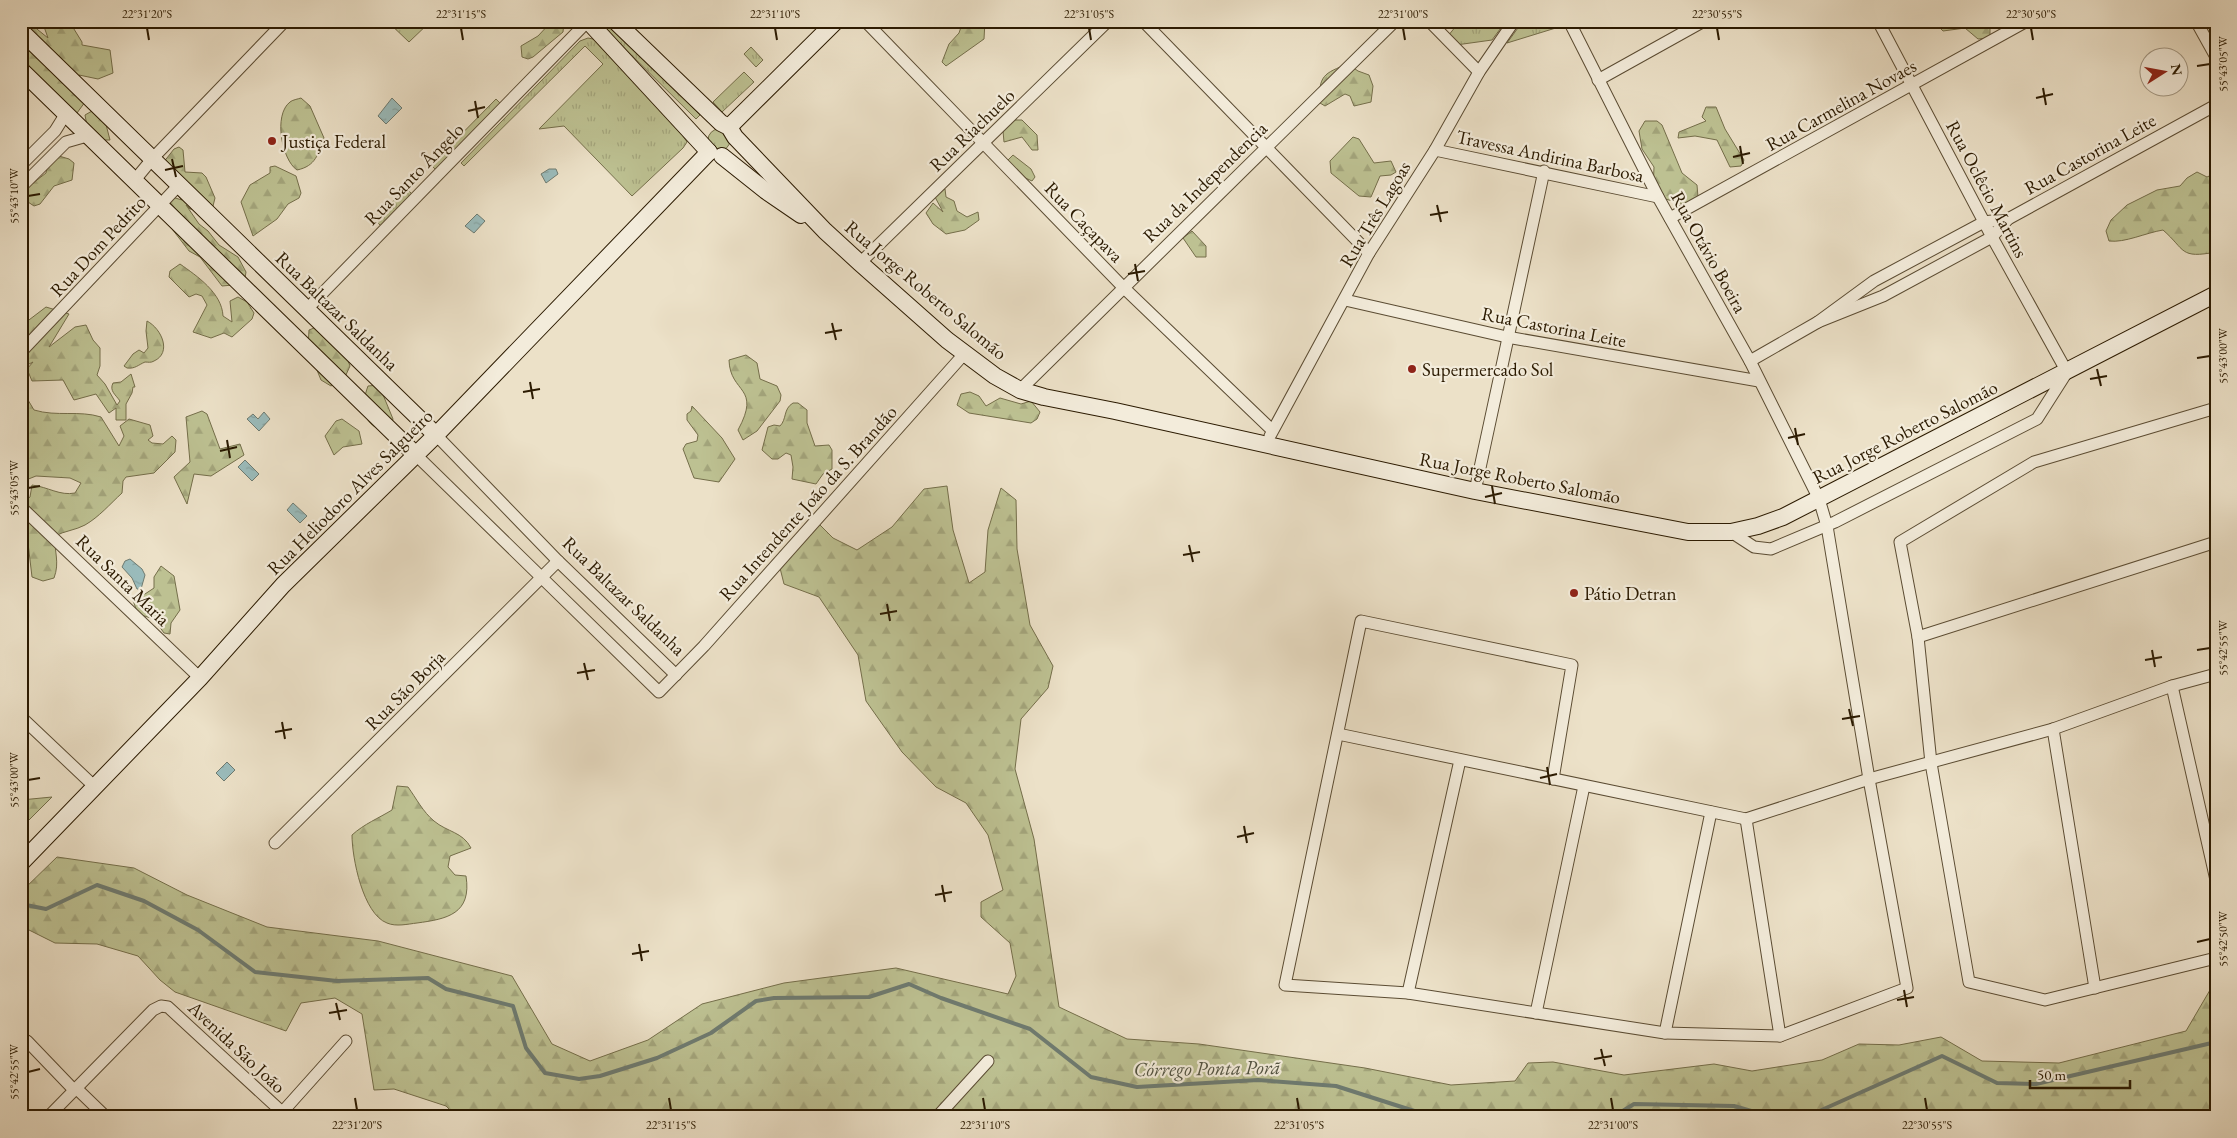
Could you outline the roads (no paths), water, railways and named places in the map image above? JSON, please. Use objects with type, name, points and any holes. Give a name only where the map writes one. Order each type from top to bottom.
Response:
[{"type":"main road","name":"Rua Jorge Roberto Salomão","points":[[588,21],[712,151],[825,231]]},
{"type":"main road","name":"Rua Jorge Roberto Salomão","points":[[615,21],[728,129],[825,231],[860,263],[965,353],[995,376],[1020,390],[1044,398],[1270,437],[1475,491],[1688,532],[1731,532],[1766,523],[1819,499],[2216,294]]},
{"type":"main road","points":[[728,129],[836,21]]},
{"type":"main road","name":"Rua Baltazar Saldanha","points":[[21,30],[436,435]]},
{"type":"main road","name":"Rua Baltazar Saldanha","points":[[21,70],[64,115],[416,455]]},
{"type":"main road","points":[[709,127],[728,129],[733,148],[712,151],[703,138],[709,127]]},
{"type":"main road","name":"Rua Heliodoro Alves Salgueiro","points":[[21,863],[200,678],[283,585],[436,435],[712,151]]},
{"type":"street","points":[[134,181],[153,158],[285,21]]},
{"type":"street","name":"Rua Santo Ângelo","points":[[307,309],[588,21]]},
{"type":"street","name":"Rua Caçapava","points":[[865,21],[1270,437]]},
{"type":"street","name":"Rua Riachuelo","points":[[860,263],[985,144],[1108,21]]},
{"type":"street","points":[[1143,21],[1369,253]]},
{"type":"street","name":"Rua da Independencia","points":[[1020,390],[1395,21]]},
{"type":"street","points":[[1429,21],[1479,72]]},
{"type":"street","name":"Rua Três Lagoas","points":[[1270,437],[1369,253],[1435,150],[1479,72],[1514,21]]},
{"type":"street","name":"Rua Otávio Boeira","points":[[1569,21],[1658,197],[1750,361],[1819,499],[1827,526],[1869,779],[1907,988],[1780,1036]]},
{"type":"street","points":[[1598,80],[1704,21]]},
{"type":"street","name":"Rua Oclêcio Martins","points":[[1878,21],[1992,237],[2067,372]]},
{"type":"street","name":"Rua Carmelina Novaes","points":[[1670,218],[1912,87],[2027,21]]},
{"type":"street","points":[[2196,21],[2216,57]]},
{"type":"street","name":"Rua Castorina Leite","points":[[1818,322],[1882,296],[1992,237],[2008,219],[2216,105]]},
{"type":"street","points":[[21,165],[55,131],[64,115]]},
{"type":"street","points":[[21,188],[66,142],[87,136]]},
{"type":"street","name":"Travessa Andirina Barbosa","points":[[1435,150],[1658,197]]},
{"type":"street","points":[[1475,491],[1544,172]]},
{"type":"street","name":"Rua Dom Pedrito","points":[[21,352],[180,184]]},
{"type":"street","name":"Rua Castorina Leite","points":[[1750,361],[1818,322],[1874,281],[1984,222],[2008,219]]},
{"type":"street","name":"Rua Castorina Leite","points":[[1345,300],[1507,337],[1759,381]]},
{"type":"street","name":"Rua Intendente João da S. Brandão","points":[[676,674],[704,646],[965,353]]},
{"type":"street","points":[[1731,532],[1754,547],[1771,549],[1827,526],[2037,419],[2067,372]]},
{"type":"street","points":[[2216,408],[2034,462],[1900,542],[1918,637],[1931,763],[1969,982],[2045,1000],[2216,958]]},
{"type":"street","name":"Rua Baltazar Saldanha","points":[[416,455],[543,577],[658,692],[676,674],[558,561],[436,435]]},
{"type":"street","name":"Rua Santa Maria","points":[[21,507],[200,678]]},
{"type":"street","points":[[1918,637],[2216,542]]},
{"type":"street","name":"Rua São Borja","points":[[275,844],[558,561]]},
{"type":"street","points":[[1553,779],[1572,664],[1361,621],[1285,984],[1408,993],[1665,1033],[1780,1036],[1746,819]]},
{"type":"street","points":[[1338,734],[1746,819],[1869,779],[2053,730],[2172,686],[2216,674]]},
{"type":"street","points":[[2172,686],[2216,880]]},
{"type":"street","points":[[21,717],[95,787]]},
{"type":"street","points":[[2053,730],[2095,988]]},
{"type":"street","points":[[1408,993],[1460,760]]},
{"type":"street","points":[[1536,1013],[1584,786]]},
{"type":"street","points":[[1665,1033],[1711,812]]},
{"type":"street","name":"Avenida São João","points":[[75,1089],[152,1010],[161,1006],[168,1007],[280,1114]]},
{"type":"street","points":[[27,1040],[75,1089],[106,1117]]},
{"type":"street","points":[[280,1114],[346,1041]]},
{"type":"street","points":[[936,1117],[988,1062]]},
{"type":"street","points":[[48,1117],[75,1089]]},
{"type":"water","points":[[392,98],[402,108],[386,124],[378,116]]},
{"type":"water","points":[[549,169],[556,169],[558,174],[546,183],[541,174]]},
{"type":"water","points":[[477,214],[485,221],[474,233],[465,226]]},
{"type":"water","points":[[264,412],[270,419],[259,431],[247,419],[253,414],[258,419]]},
{"type":"water","points":[[245,460],[259,474],[252,481],[238,467]]},
{"type":"water","points":[[293,503],[307,516],[300,523],[287,510]]},
{"type":"water","points":[[130,559],[142,569],[145,575],[141,589],[137,589],[132,578],[122,567],[125,561]]},
{"type":"water","points":[[227,762],[235,770],[224,781],[216,773]]},
{"type":"waterway","name":"Córrego Ponta Porã","points":[[21,904],[46,909],[97,885],[144,901],[198,930],[255,972],[337,981],[428,978],[446,989],[513,1006],[526,1048],[545,1073],[579,1079],[600,1076],[657,1058],[711,1033],[756,1001],[774,998],[869,997],[909,984],[941,998],[1030,1029],[1091,1077],[1137,1087],[1258,1080],[1336,1086],[1433,1117]]},
{"type":"waterway","name":"Córrego Ponta Porã","points":[[1806,1117],[1942,1056],[1997,1083],[2036,1084],[2216,1042]]},
{"type":"waterway","name":"Córrego Ponta Porã","points":[[1613,1117],[1634,1104],[1734,1106],[1772,1117]]},
{"type":"place","name":"Justiça Federal","points":[[272,141]]},
{"type":"place","name":"Supermercado Sol","points":[[1412,369]]},
{"type":"place","name":"Pátio Detran","points":[[1574,593]]}]
